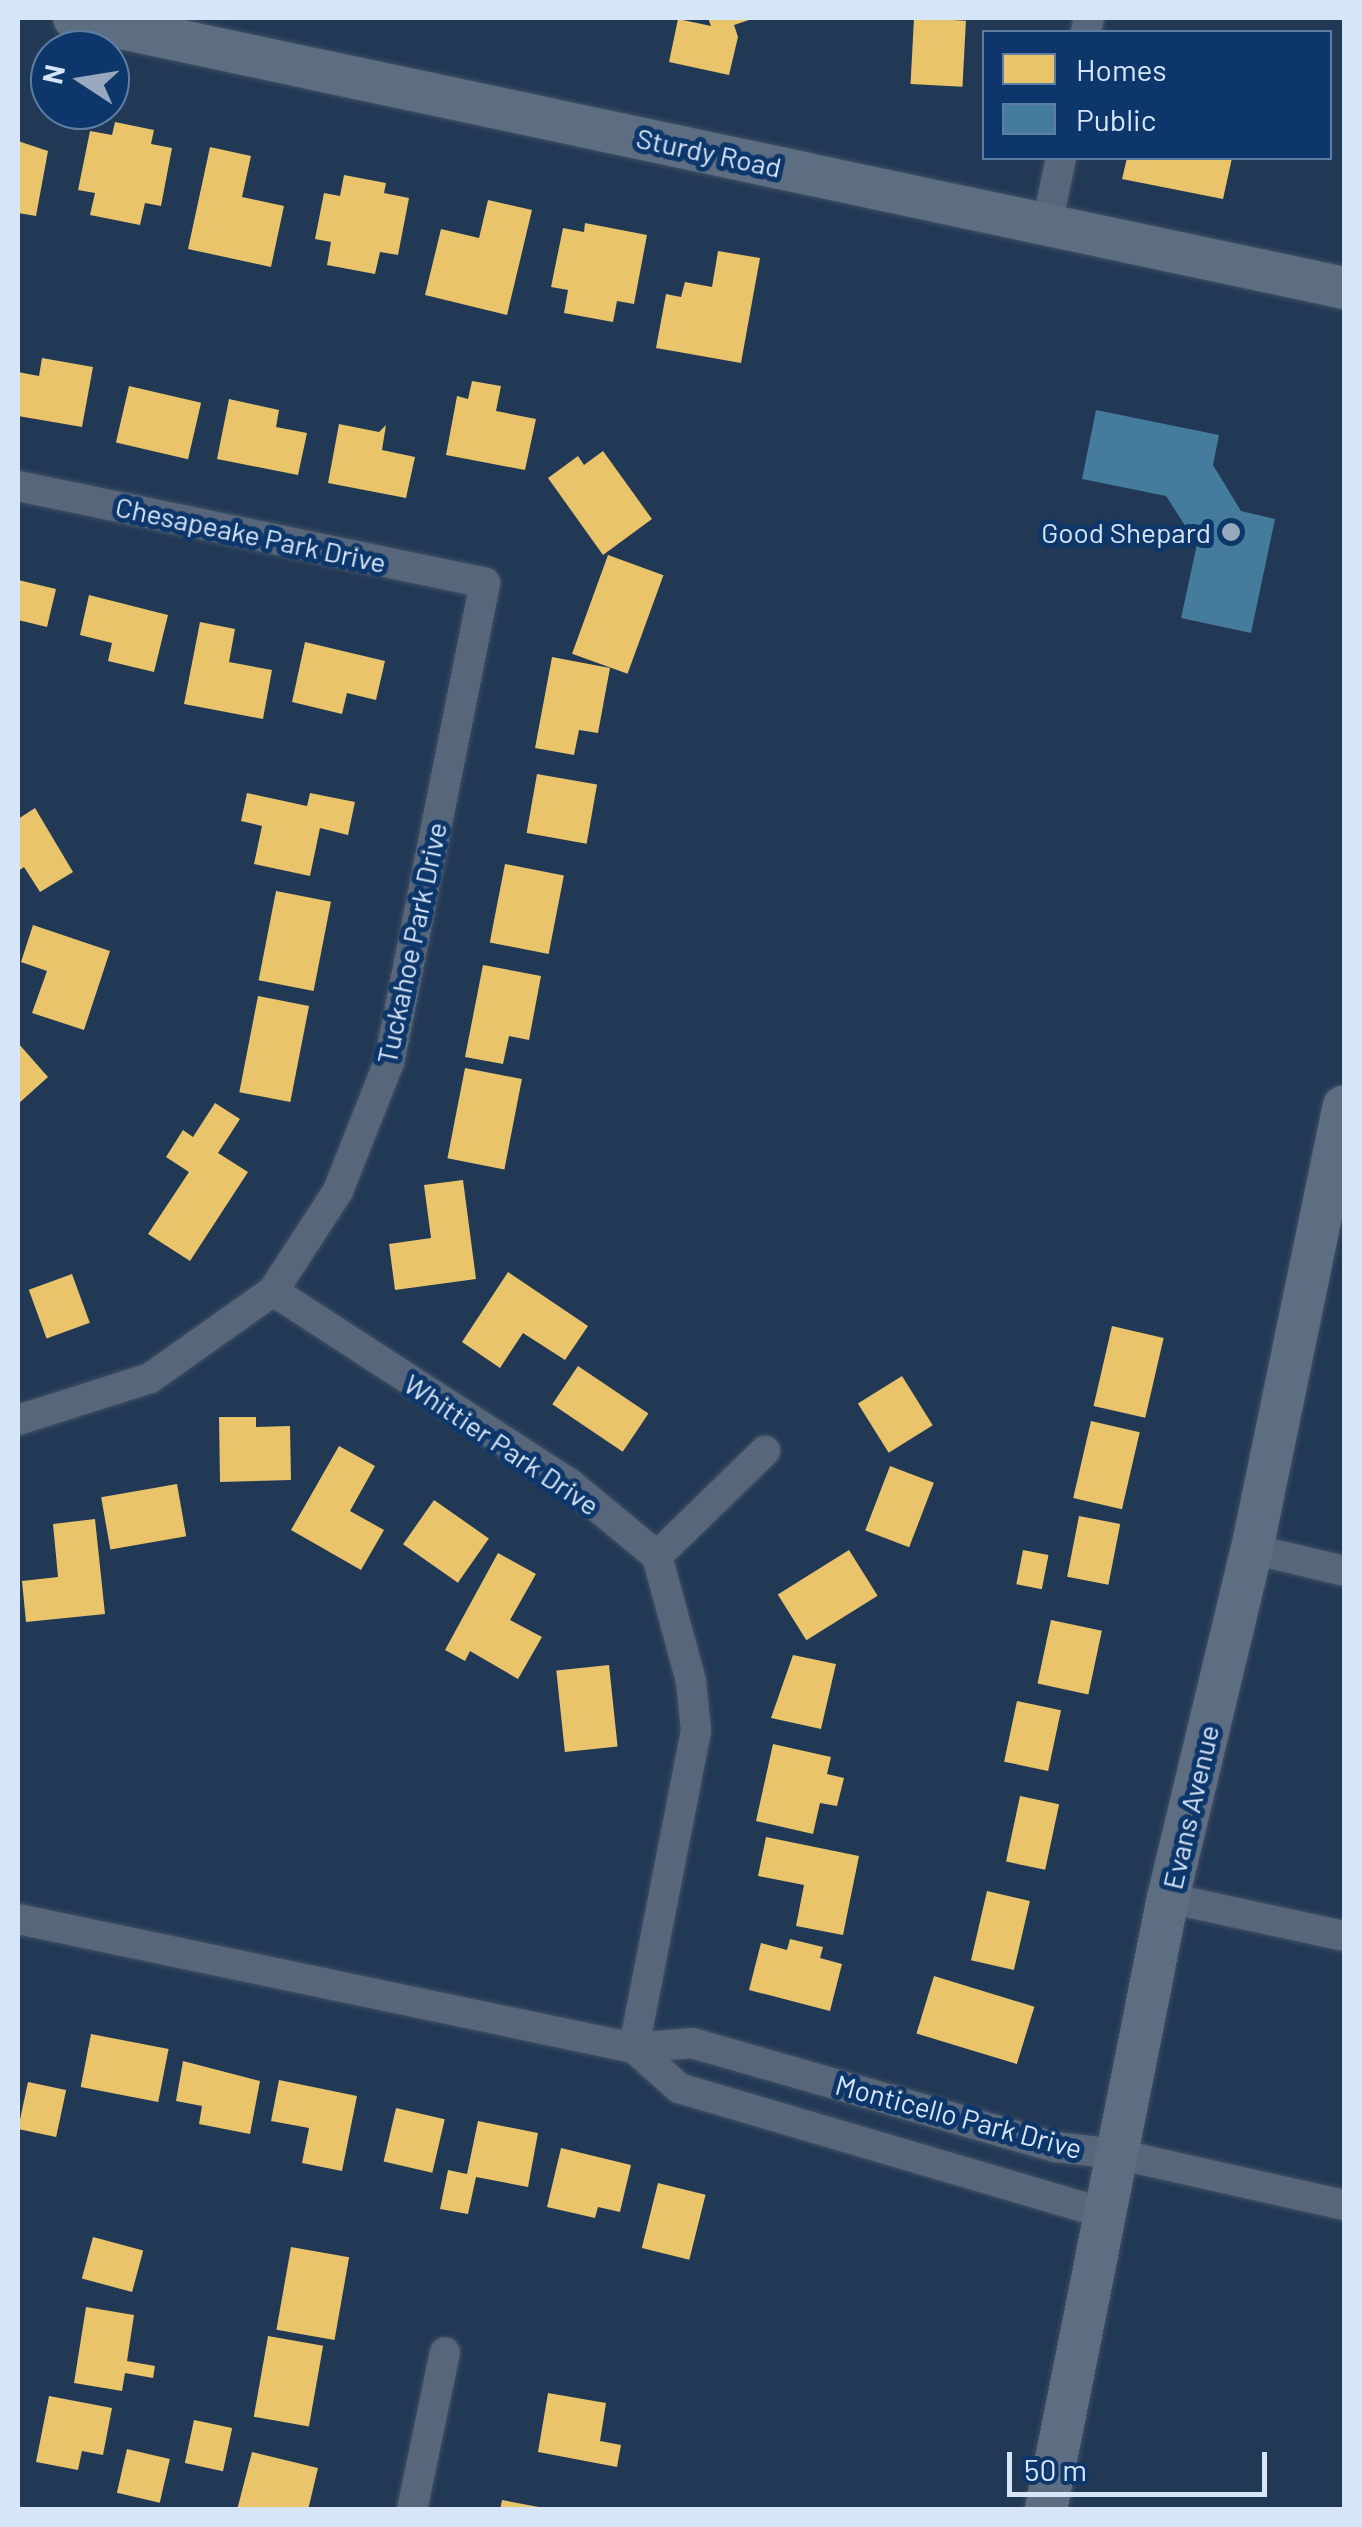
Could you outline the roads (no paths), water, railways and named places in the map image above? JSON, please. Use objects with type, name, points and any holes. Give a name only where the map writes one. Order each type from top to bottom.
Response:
[{"type":"street","name":"Sturdy Road","points":[[74,18],[1344,288]]},
{"type":"street","points":[[1047,224],[1061,160]]},
{"type":"street","name":"Chesapeake Park Drive","points":[[18,486],[485,583]]},
{"type":"street","name":"Tuckahoe Park Drive","points":[[18,1420],[150,1378],[273,1291],[338,1191],[389,1062],[485,583]]},
{"type":"street","name":"Evans Avenue","points":[[1046,2510],[1168,1898],[1252,1549],[1344,1106]]},
{"type":"street","name":"Whittier Park Drive","points":[[273,1291],[569,1483],[657,1556]]},
{"type":"street","points":[[634,2048],[696,1730],[691,1681],[657,1556],[764,1451]]},
{"type":"street","points":[[1252,1549],[1344,1571]]},
{"type":"street","points":[[1168,1898],[1344,1936]]},
{"type":"street","name":"Monticello Park Drive","points":[[18,1919],[634,2048],[692,2044],[1054,2147],[1116,2154],[1344,2205]]},
{"type":"street","name":"Monticello Park Drive","points":[[634,2048],[679,2088],[1105,2213]]},
{"type":"street","points":[[412,2510],[446,2352]]},
{"type":"place","name":"Good Shepard","points":[[1231,532]]}]
